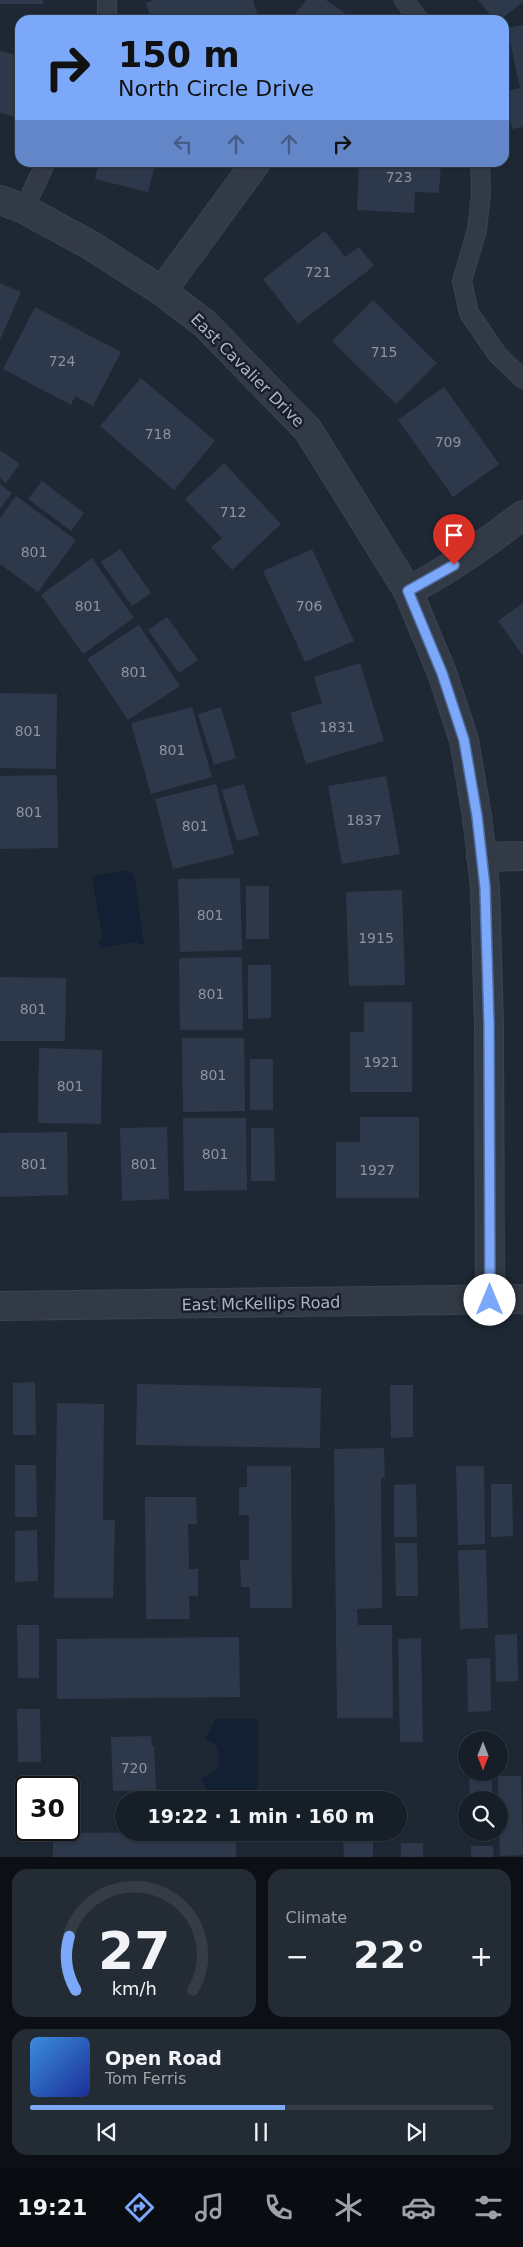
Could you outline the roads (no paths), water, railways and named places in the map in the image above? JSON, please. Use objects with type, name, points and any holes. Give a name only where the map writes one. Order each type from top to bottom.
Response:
[{"type":"street","points":[[162,291],[253,167]]},
{"type":"street","name":"East Cavalier Drive","points":[[12,204],[90,245],[162,291],[205,324],[308,430],[408,591],[442,673],[464,740],[485,887],[489,1025],[490,1300]]},
{"type":"street","points":[[408,591],[439,575],[484,545],[523,515]]},
{"type":"street","points":[[481,857],[523,856]]},
{"type":"street","name":"East McKellips Road","points":[[0,1306],[523,1299]]},
{"type":"lane","points":[[107,0],[107,15]]},
{"type":"lane","points":[[404,0],[415,15]]},
{"type":"lane","points":[[12,204],[42,167]]},
{"type":"lane","points":[[480,167],[481,193],[477,230],[462,281],[469,313],[497,354],[523,379]]},
{"type":"water","points":[[128,870],[134,874],[144,944],[139,945],[138,942],[100,948],[99,940],[103,940],[92,878],[93,876]]},
{"type":"water","points":[[216,1719],[258,1719],[258,1791],[208,1791],[201,1780],[218,1767],[218,1747],[205,1738]]}]
